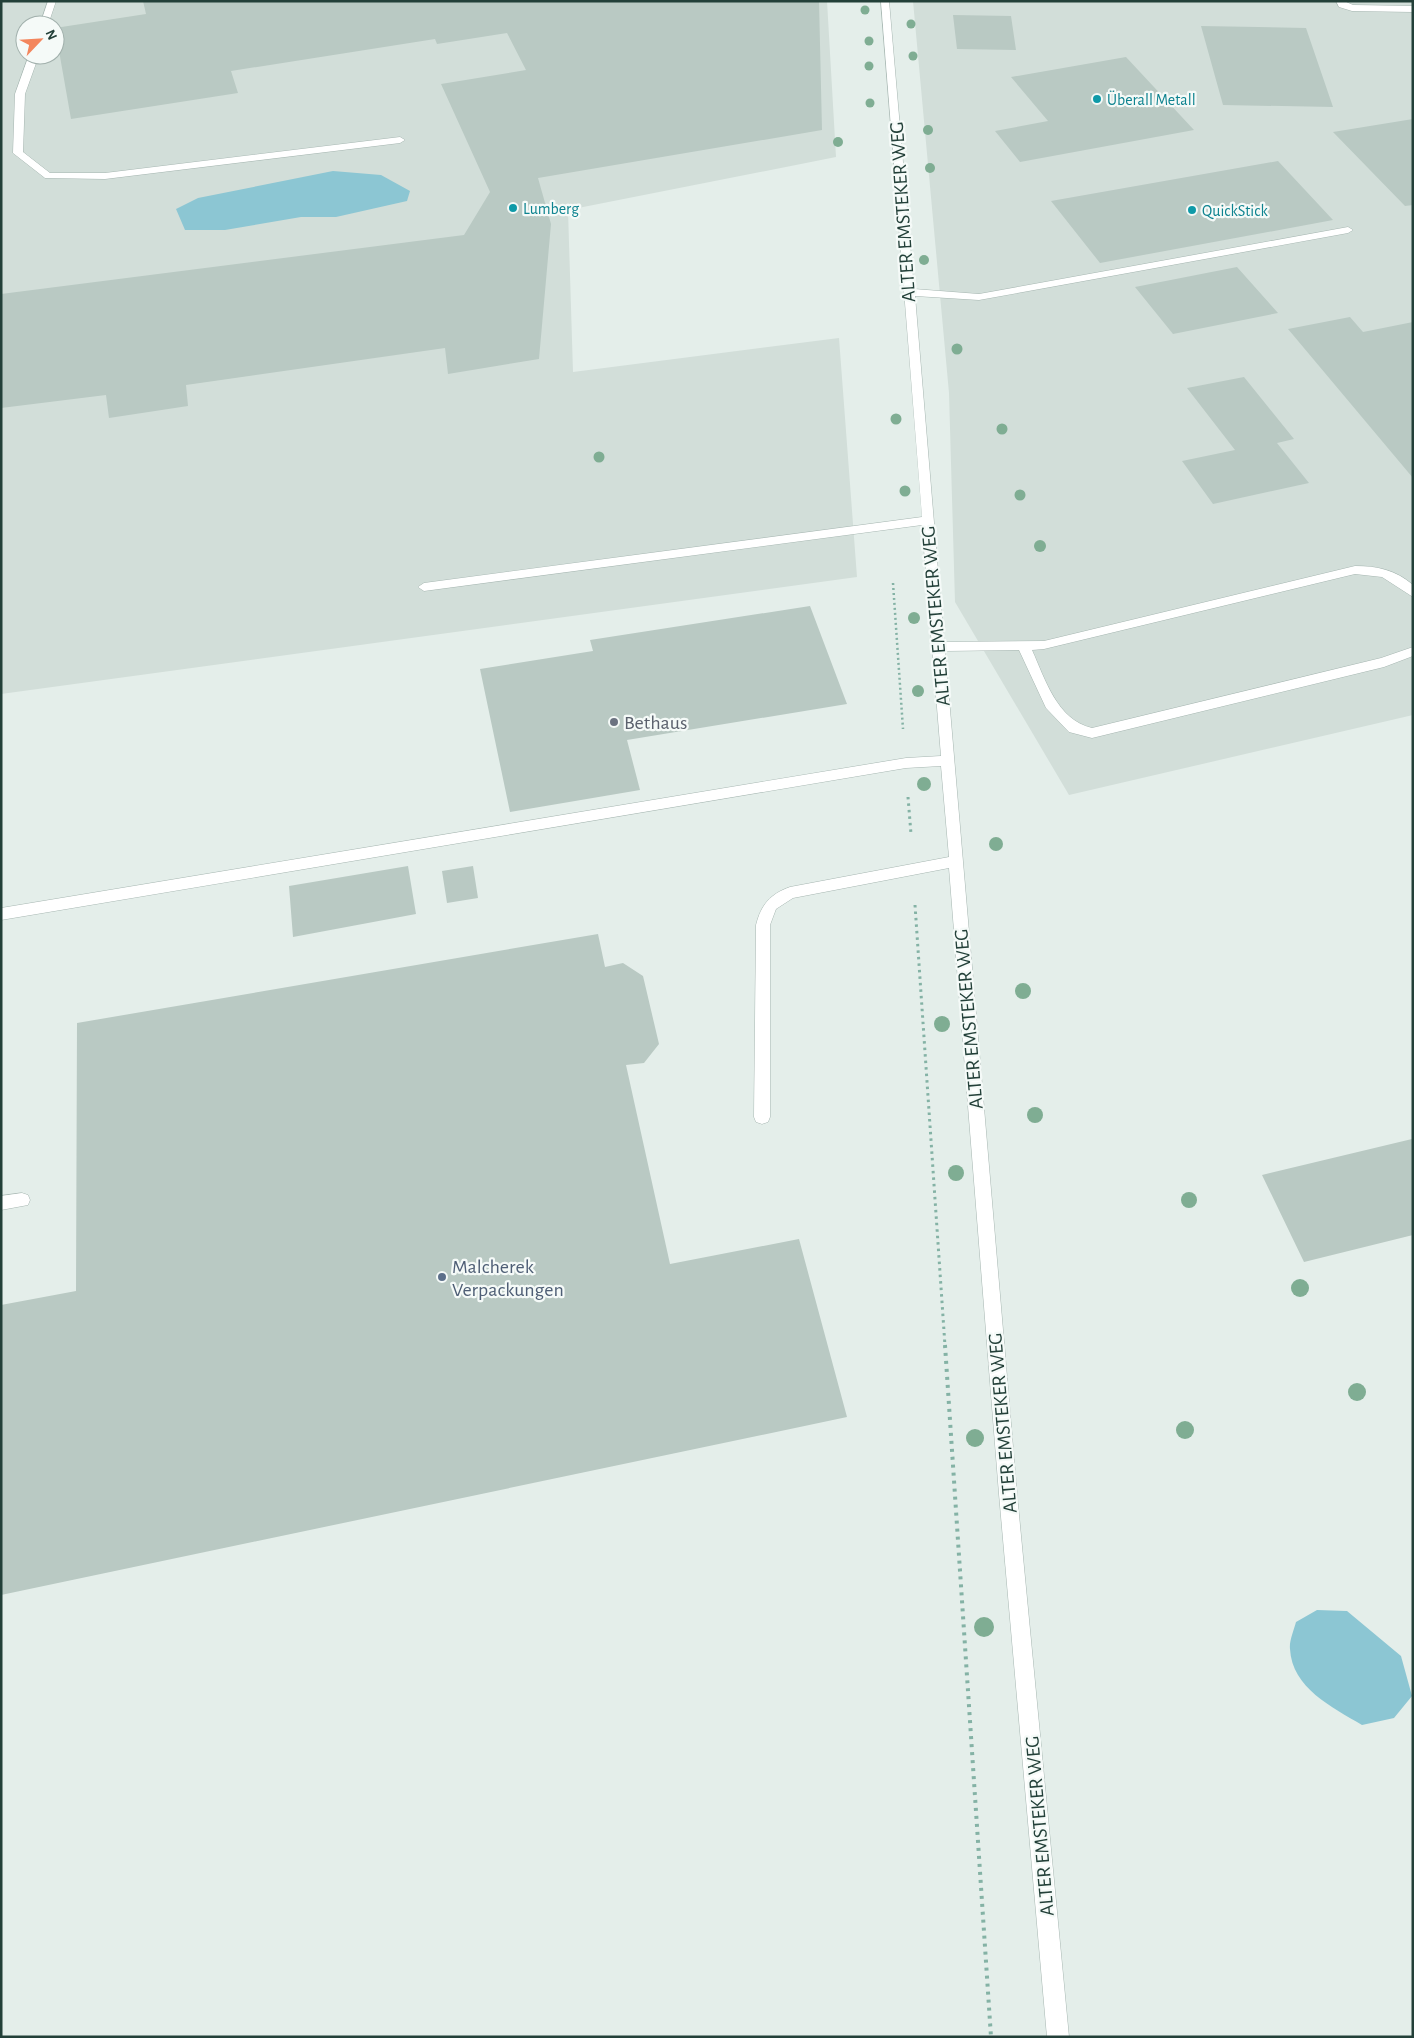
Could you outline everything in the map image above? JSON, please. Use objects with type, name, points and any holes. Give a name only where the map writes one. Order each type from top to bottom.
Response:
[{"type":"street","points":[[47,15],[52,1]]},
{"type":"street","name":"ALTER EMSTEKER WEG","points":[[885,1],[926,520],[1008,1494],[1058,2037]]},
{"type":"street","points":[[1340,1],[1342,5],[1352,8],[1413,9]]},
{"type":"street","points":[[30,65],[20,94],[18,153],[48,176],[105,176],[400,140]]},
{"type":"street","points":[[908,292],[979,297],[1348,230]]},
{"type":"street","points":[[424,587],[926,520]]},
{"type":"street","points":[[938,647],[1044,645],[1355,570],[1375,569],[1393,576],[1404,583],[1413,593]]},
{"type":"street","points":[[1023,645],[1051,705],[1074,729],[1092,733],[1384,662],[1413,651]]},
{"type":"street","points":[[1,914],[906,762],[947,761]]},
{"type":"street","points":[[762,1117],[763,925],[767,908],[779,897],[790,893],[955,861]]},
{"type":"street","points":[[1,1203],[22,1200]]},
{"type":"path","points":[[889,525],[991,2037]]},
{"type":"shaded area","points":[[1,1],[827,1],[836,157],[568,210],[573,372],[839,338],[857,577],[1,694]]},
{"type":"shaded area","points":[[913,1],[1413,1],[1413,715],[1069,795],[955,602],[949,393]]},
{"type":"water","points":[[333,171],[381,175],[410,191],[407,201],[336,217],[301,217],[225,230],[185,230],[176,209],[198,198]]},
{"type":"water","points":[[1317,1610],[1347,1611],[1401,1656],[1412,1696],[1394,1718],[1362,1725],[1315,1695],[1298,1675],[1292,1663],[1290,1643],[1292,1635],[1296,1622]]},
{"type":"building","name":"Lumberg","points":[[143,1],[819,1],[822,130],[538,178],[551,224],[539,359],[448,374],[445,348],[186,385],[188,406],[109,418],[106,395],[1,408],[1,294],[464,235],[490,192],[441,84],[526,70],[507,33],[437,44],[435,39],[231,71],[238,93],[71,119],[62,65],[65,65],[65,26],[146,14]]},
{"type":"building","points":[[953,15],[1011,16],[1016,50],[957,49]]},
{"type":"building","points":[[1201,26],[1306,28],[1333,107],[1223,105]]},
{"type":"building","name":"Überall Metall","points":[[1126,57],[1194,130],[1020,162],[995,131],[1048,121],[1011,77]]},
{"type":"building","points":[[1413,119],[1413,205],[1405,206],[1333,132]]},
{"type":"building","name":"QuickStick","points":[[1278,161],[1333,220],[1100,263],[1051,201]]},
{"type":"building","points":[[1237,267],[1278,313],[1173,334],[1135,287]]},
{"type":"building","points":[[1350,317],[1363,332],[1413,322],[1413,478],[1288,329]]},
{"type":"building","points":[[1244,377],[1294,439],[1277,443],[1309,483],[1213,504],[1182,461],[1235,450],[1187,388]]},
{"type":"building","name":"Bethaus","points":[[810,606],[847,704],[627,740],[640,790],[510,812],[480,669],[593,651],[590,640]]},
{"type":"building","points":[[408,866],[416,914],[293,937],[289,886]]},
{"type":"building","points":[[473,866],[478,898],[447,903],[442,871]]},
{"type":"building","name":"Malcherek Verpackungen","points":[[598,934],[605,967],[623,963],[643,976],[659,1044],[644,1063],[626,1065],[670,1264],[799,1239],[847,1417],[1,1595],[1,1305],[76,1291],[77,1023]]},
{"type":"building","points":[[1412,1139],[1413,1235],[1304,1262],[1262,1175]]},
{"type":"place","name":"Überall Metall","points":[[1097,99]]},
{"type":"place","name":"Lumberg","points":[[513,208]]},
{"type":"place","name":"QuickStick","points":[[1192,210]]},
{"type":"place","name":"Bethaus","points":[[614,722]]},
{"type":"place","name":"Malcherek Verpackungen","points":[[442,1277]]}]
